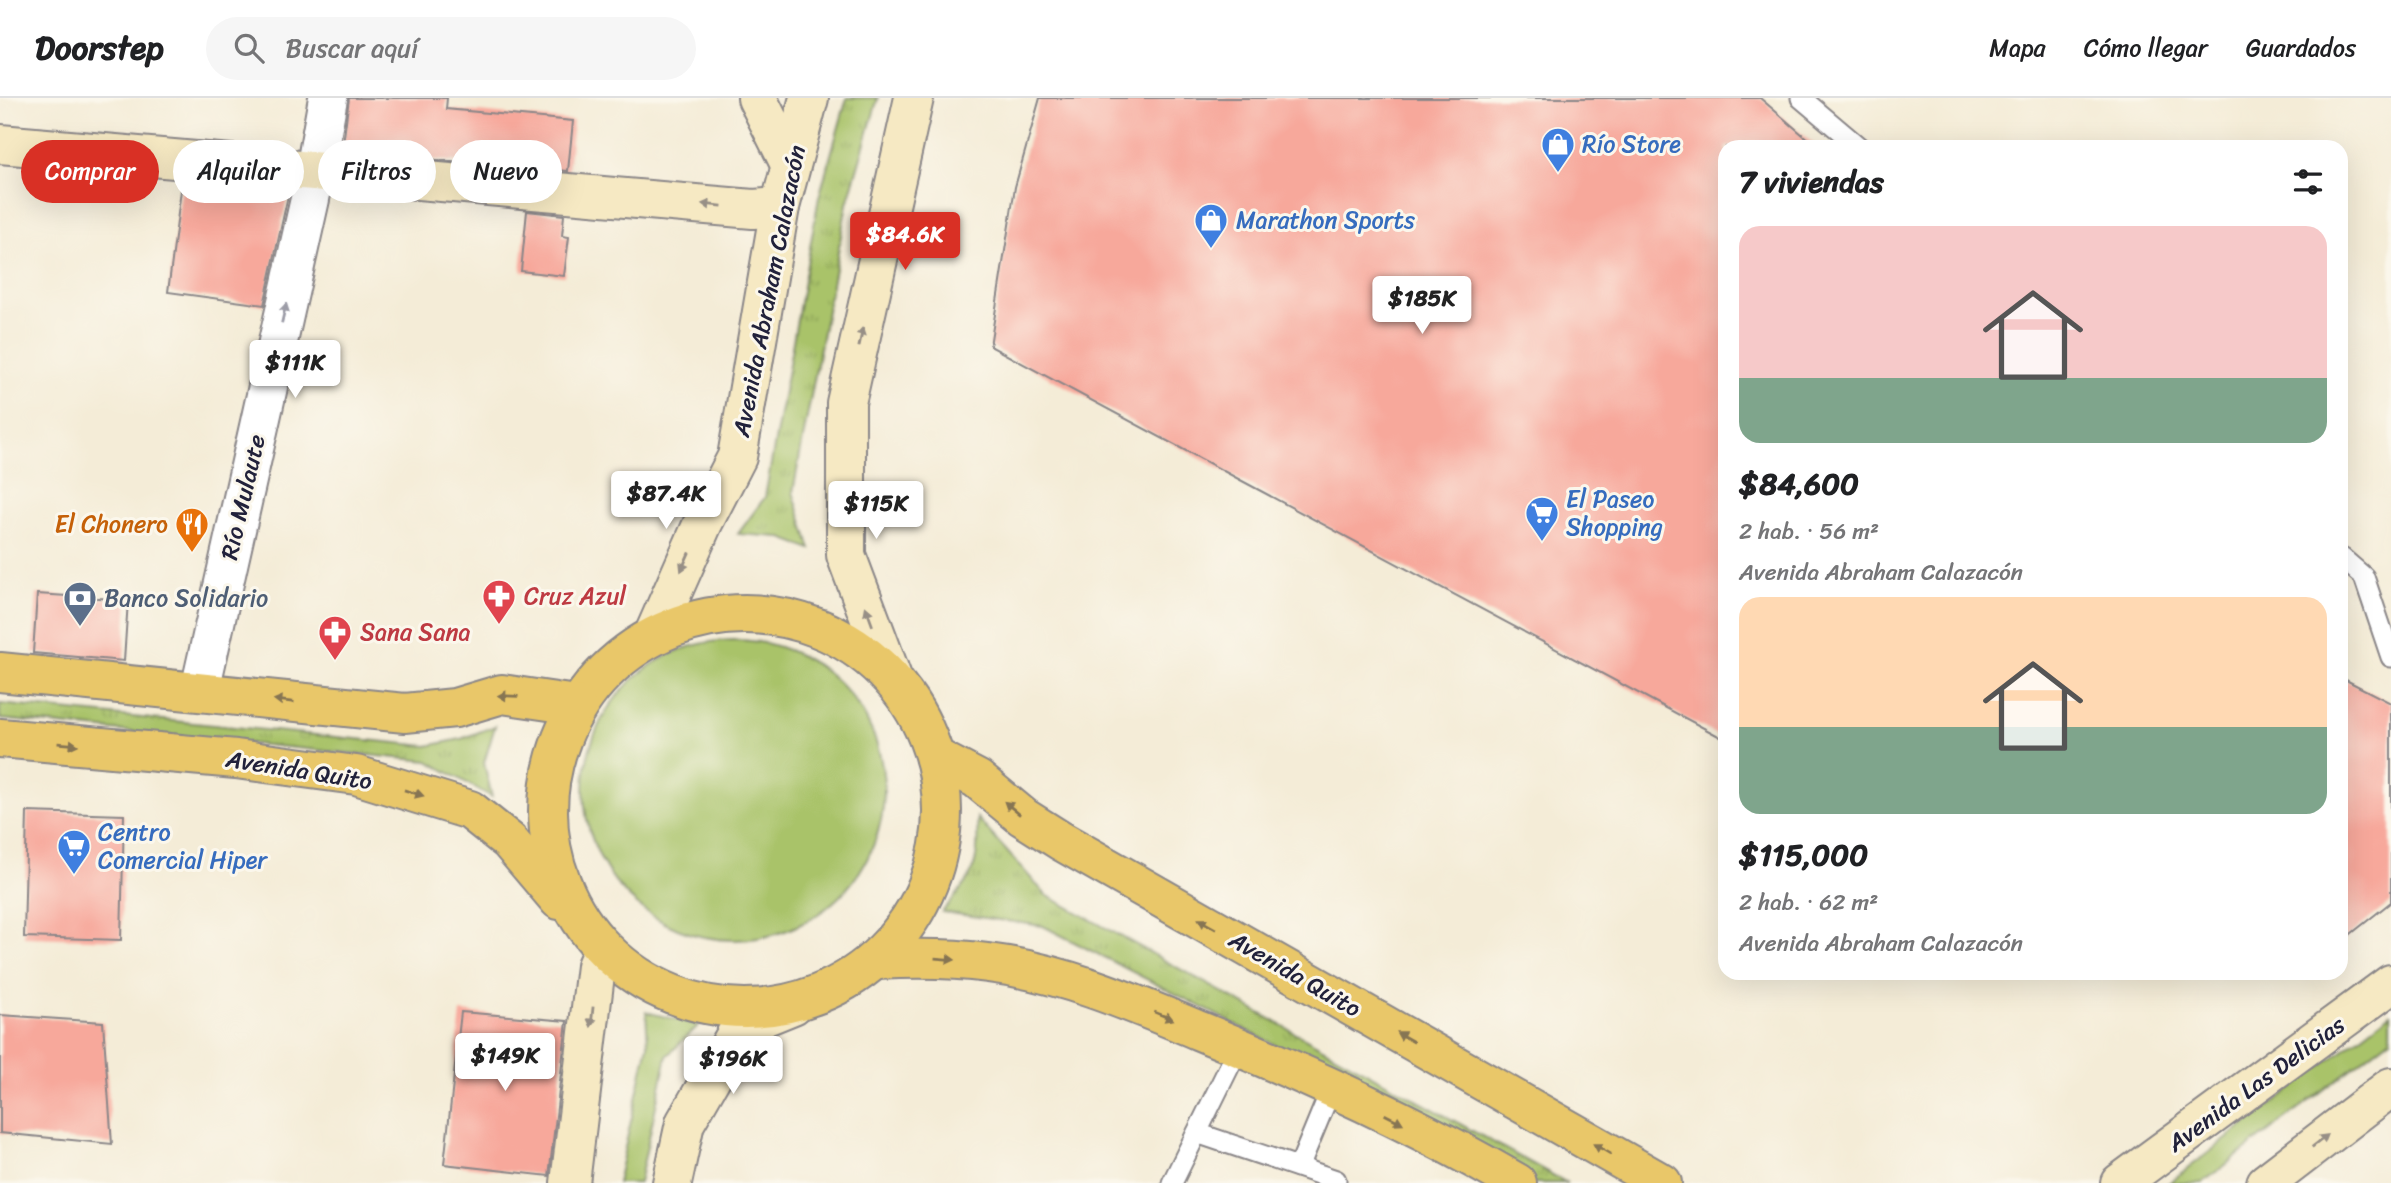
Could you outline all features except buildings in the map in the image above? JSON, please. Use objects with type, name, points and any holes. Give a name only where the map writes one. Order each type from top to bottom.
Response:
[{"type":"main road","points":[[757,98],[790,164]]},
{"type":"main road","name":"Avenida Abraham Calazacón","points":[[654,634],[702,523],[737,457],[780,207],[808,98]]},
{"type":"main road","points":[[892,680],[846,555],[846,403],[914,98]]},
{"type":"main road","points":[[0,144],[753,209],[780,207]]},
{"type":"main road","name":"Avenida Quito","points":[[0,738],[236,759],[356,775],[470,810],[509,841],[594,940],[659,990],[724,1009],[793,1005],[838,987],[877,960],[902,933],[922,901],[935,867],[942,831],[942,794],[935,757],[918,716],[892,680],[842,639],[780,616],[715,614],[654,634],[610,664],[576,705],[548,779],[552,859],[594,940]]},
{"type":"main road","points":[[0,672],[200,690],[405,713],[455,708],[502,694],[576,705]]},
{"type":"main road","name":"Avenida Quito","points":[[935,757],[977,779],[1023,817],[1061,842],[1662,1183]]},
{"type":"main road","points":[[570,1183],[596,967],[594,940]]},
{"type":"main road","points":[[877,960],[926,957],[990,963],[1073,982],[1239,1046],[1332,1087],[1517,1183]]},
{"type":"main road","name":"Avenida Las Delicias","points":[[2120,1183],[2391,984]]},
{"type":"main road","points":[[672,1183],[685,1123],[741,1026],[793,1005]]},
{"type":"main road","points":[[2266,1183],[2391,1087]]},
{"type":"street","name":"Río Mulaute","points":[[200,690],[310,199],[328,98]]},
{"type":"lane","points":[[1801,98],[1851,140]]},
{"type":"lane","points":[[2348,563],[2364,577],[2391,657]]},
{"type":"lane","points":[[1172,1183],[1239,1046]]},
{"type":"lane","points":[[1299,1167],[1332,1087]]},
{"type":"lane","points":[[1197,1133],[1336,1180]]},
{"type":"green space","points":[[847,98],[878,98],[847,204],[793,492],[811,549],[779,537],[738,534],[765,497],[819,197]]},
{"type":"green space","points":[[719,640],[749,640],[778,646],[805,657],[829,674],[850,695],[873,732],[884,775],[878,834],[867,861],[850,885],[829,906],[805,923],[778,934],[749,940],[719,940],[690,934],[663,923],[639,906],[609,874],[590,834],[584,805],[584,775],[590,746],[601,719],[618,695],[650,665],[690,646]]},
{"type":"green space","points":[[0,704],[427,746],[461,739],[495,726],[484,763],[492,797],[428,761],[0,719]]},
{"type":"green space","points":[[977,818],[1046,895],[1567,1183],[1530,1183],[1326,1071],[1043,926],[942,912],[973,870],[977,849]]},
{"type":"green space","points":[[646,1012],[699,1025],[667,1056],[639,1183],[617,1183],[648,1045]]},
{"type":"green space","points":[[2391,1013],[2391,1038],[2202,1183],[2169,1183]]},
{"type":"place","name":"Río Store","points":[[1558,174]]},
{"type":"place","name":"Marathon Sports","points":[[1211,250]]},
{"type":"place","name":"El Paseo Shopping","points":[[1542,543]]},
{"type":"place","name":"El Chonero","points":[[192,554]]},
{"type":"place","name":"Cruz Azul","points":[[499,626]]},
{"type":"place","name":"Banco Solidario","points":[[80,628]]},
{"type":"place","name":"Sana Sana","points":[[335,662]]},
{"type":"place","name":"Centro Comercial Hiper","points":[[74,876]]}]
